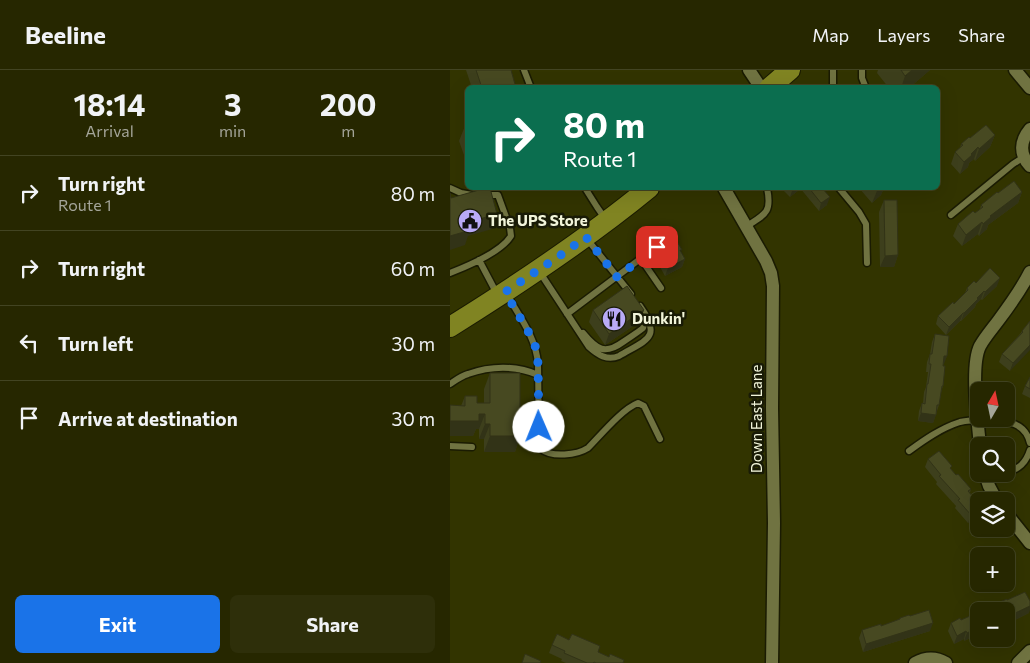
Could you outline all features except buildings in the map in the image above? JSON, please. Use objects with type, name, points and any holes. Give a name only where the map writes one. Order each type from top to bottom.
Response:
[{"type":"main road","points":[[772,85],[790,70]]},
{"type":"main road","points":[[450,327],[608,222],[647,190]]},
{"type":"street","points":[[749,70],[759,85]]},
{"type":"street","points":[[1015,70],[1030,88]]},
{"type":"street","points":[[1027,162],[1022,144],[1024,137],[1030,129]]},
{"type":"street","name":"Down East Lane","points":[[725,190],[766,261],[771,273],[773,286],[774,532],[772,663]]},
{"type":"street","points":[[976,382],[976,363],[979,348],[1020,291],[1030,272]]},
{"type":"street","points":[[1015,524],[1030,542]]},
{"type":"street","points":[[1018,663],[1030,651]]},
{"type":"street","points":[[915,663],[922,659],[931,658],[946,663]]},
{"type":"lane","points":[[524,70],[530,85]]},
{"type":"lane","points":[[833,70],[833,85]]},
{"type":"lane","points":[[862,70],[865,85]]},
{"type":"lane","points":[[951,215],[1013,164],[1027,162]]},
{"type":"lane","points":[[450,188],[461,194],[498,195],[511,236],[507,242],[479,260],[450,272]]},
{"type":"lane","points":[[586,190],[608,222]]},
{"type":"lane","points":[[747,226],[762,217],[767,211],[769,199],[767,190]]},
{"type":"lane","points":[[841,190],[859,212],[866,224],[867,263]]},
{"type":"lane","points":[[569,317],[619,280],[641,259],[672,235]]},
{"type":"lane","points":[[538,270],[589,347],[599,355],[606,358],[614,358],[644,340],[650,334],[648,317],[586,237]]},
{"type":"lane","points":[[641,259],[661,288]]},
{"type":"lane","points":[[479,260],[532,338],[537,351],[539,443],[544,452],[569,454],[583,452],[622,413],[638,403],[644,406],[660,439]]},
{"type":"lane","points":[[569,317],[593,344],[605,349],[611,350],[641,330],[644,324],[624,296],[619,280]]},
{"type":"lane","points":[[450,383],[466,374],[496,368],[521,369],[538,375]]},
{"type":"lane","points":[[909,451],[928,438],[956,424],[970,421]]},
{"type":"lane","points":[[1015,424],[1026,432],[1030,443]]},
{"type":"lane","points":[[450,446],[472,446]]},
{"type":"lane","points":[[1015,470],[1020,467],[1030,450]]},
{"type":"place","name":"The UPS Store","points":[[470,221]]},
{"type":"place","name":"Dunkin'","points":[[614,319]]},
{"type":"route","points":[[539,427],[537,351],[532,338],[505,292],[586,237],[617,277],[657,247]]}]
